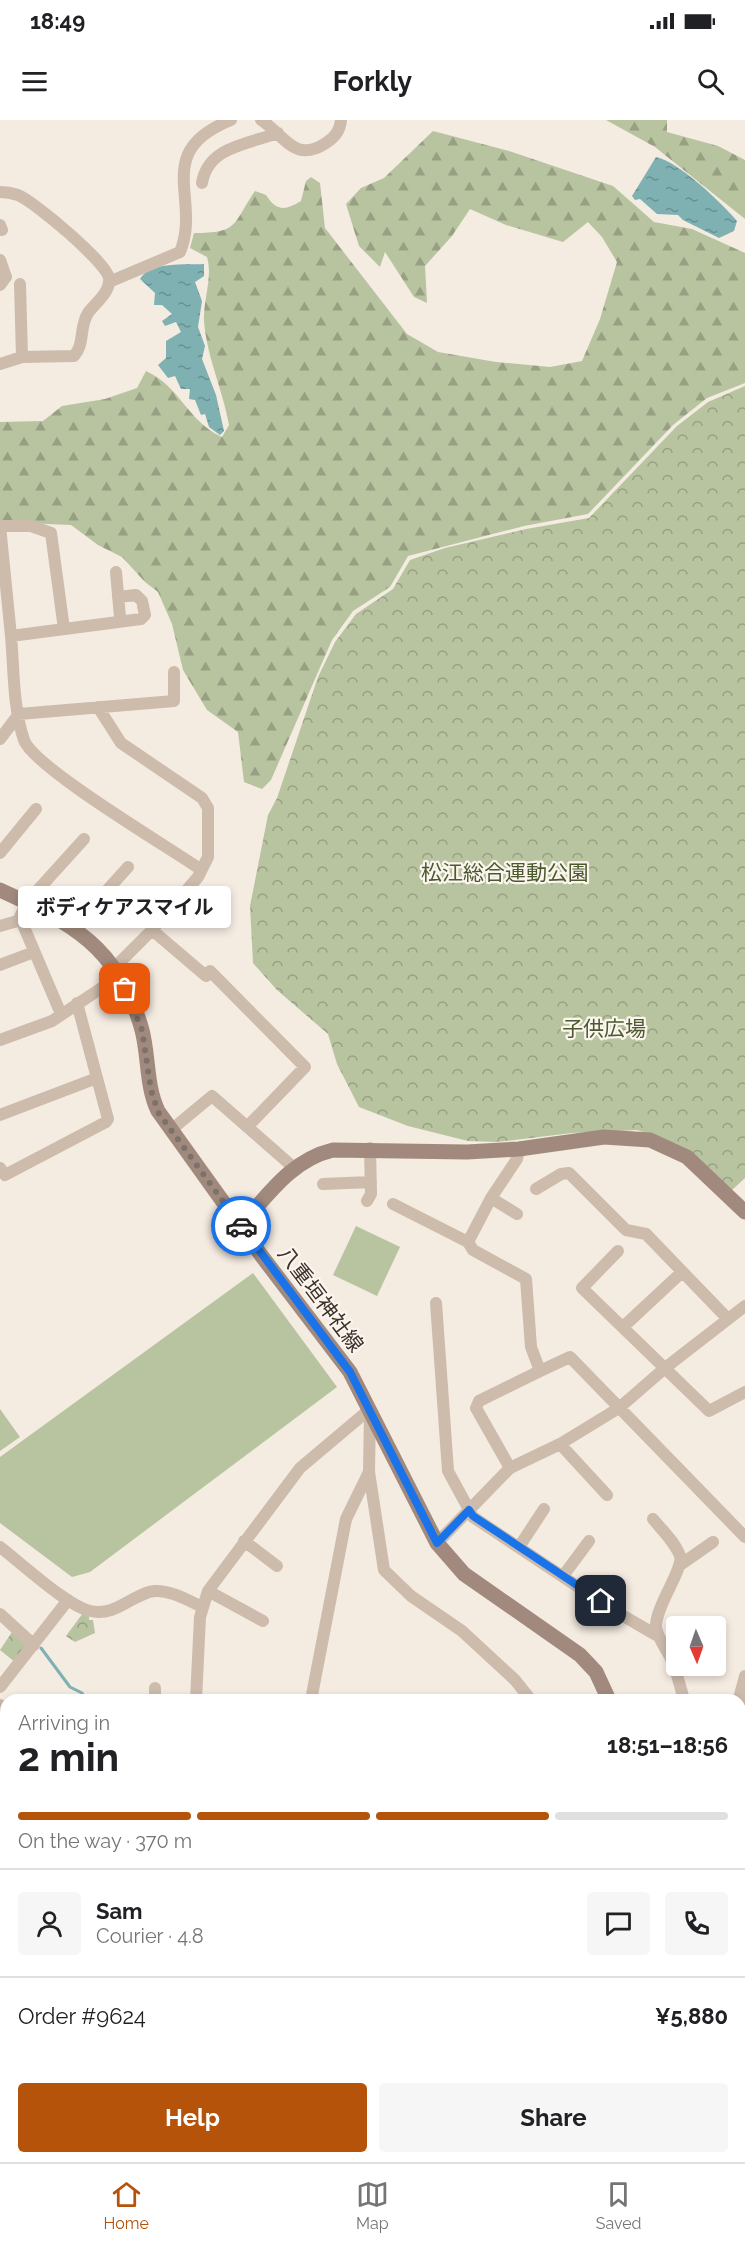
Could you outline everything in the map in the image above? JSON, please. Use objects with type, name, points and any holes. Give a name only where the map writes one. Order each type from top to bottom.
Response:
[{"type":"main road","name":"八重垣神社線","points":[[0,890],[74,927],[96,945],[116,972],[132,1002],[142,1030],[154,1103],[171,1130],[338,1354],[370,1409],[437,1543],[454,1564],[474,1582],[580,1655],[596,1672],[606,1694]]},
{"type":"main road","points":[[241,1225],[293,1167],[319,1153],[370,1148],[467,1152],[519,1149],[604,1137],[650,1140],[687,1157],[745,1212]]},
{"type":"street","points":[[109,282],[180,252],[185,230],[183,167],[198,142],[231,120]]},
{"type":"street","points":[[261,120],[295,149],[309,151],[333,138],[339,130],[341,120]]},
{"type":"street","points":[[202,183],[209,164],[221,153],[240,144],[278,133]]},
{"type":"street","points":[[0,192],[18,195],[29,201],[67,231],[105,270],[109,282],[107,289],[83,324],[81,346],[74,356],[22,357],[0,364]]},
{"type":"street","points":[[0,260],[6,277],[0,285]]},
{"type":"street","points":[[20,284],[22,357]]},
{"type":"street","points":[[64,629],[51,533],[31,526],[0,526],[19,714],[24,741],[30,750],[72,785],[200,868]]},
{"type":"street","points":[[116,572],[120,617]]},
{"type":"street","points":[[11,636],[141,619],[145,615],[142,601],[136,595],[118,597]]},
{"type":"street","points":[[0,740],[19,714],[174,700],[174,672]]},
{"type":"street","points":[[0,1040],[52,1021],[116,972],[189,890],[208,857],[208,808],[205,801],[121,743],[98,707]]},
{"type":"street","points":[[0,853],[36,809]]},
{"type":"street","points":[[0,926],[19,919],[27,902],[84,838]]},
{"type":"street","points":[[74,927],[128,867]]},
{"type":"street","points":[[189,890],[220,916]]},
{"type":"street","points":[[19,919],[61,1014]]},
{"type":"street","points":[[153,930],[208,974],[305,1067],[247,1127]]},
{"type":"street","points":[[0,965],[34,952]]},
{"type":"street","points":[[0,1168],[5,1175],[108,1119],[77,1002]]},
{"type":"street","points":[[0,1115],[97,1078]]},
{"type":"street","points":[[171,1130],[212,1096],[293,1167]]},
{"type":"street","points":[[367,1201],[371,1194],[370,1148]]},
{"type":"street","points":[[468,1242],[490,1198],[517,1159],[519,1149]]},
{"type":"street","points":[[536,1189],[561,1174],[569,1173],[626,1230],[646,1234],[728,1318]]},
{"type":"street","points":[[323,1184],[371,1182]]},
{"type":"street","points":[[490,1198],[517,1214]]},
{"type":"street","points":[[393,1204],[468,1242],[473,1250],[526,1279],[531,1347],[540,1371]]},
{"type":"street","points":[[618,1251],[582,1288],[709,1411],[745,1392]]},
{"type":"street","points":[[622,1327],[682,1272]]},
{"type":"street","points":[[436,1303],[448,1472],[469,1510],[473,1516],[519,1547],[658,1636]]},
{"type":"street","points":[[437,1543],[510,1468],[560,1444],[619,1408],[665,1368],[745,1306]]},
{"type":"street","points":[[510,1468],[476,1408],[479,1401],[570,1357],[745,1537]]},
{"type":"street","points":[[370,1409],[369,1472],[384,1570],[406,1592],[462,1631],[515,1680],[526,1694]]},
{"type":"street","points":[[196,1694],[202,1607],[208,1591],[300,1468],[370,1409]]},
{"type":"street","points":[[560,1444],[607,1495]]},
{"type":"street","points":[[312,1694],[345,1519],[369,1472]]},
{"type":"street","points":[[519,1547],[544,1509]]},
{"type":"street","points":[[653,1519],[672,1541],[680,1556],[680,1565],[663,1598],[657,1617],[658,1636],[672,1662],[682,1694]]},
{"type":"street","points":[[244,1541],[278,1566]]},
{"type":"street","points":[[563,1576],[589,1541]]},
{"type":"street","points":[[680,1565],[713,1542]]},
{"type":"street","points":[[0,1547],[68,1600],[89,1611],[112,1611],[149,1592],[158,1591],[202,1607]]},
{"type":"street","points":[[208,1591],[262,1621]]},
{"type":"street","points":[[0,1688],[68,1600]]},
{"type":"street","points":[[0,1614],[34,1645]]},
{"type":"street","points":[[740,1694],[745,1676]]},
{"type":"green space","points":[[606,120],[667,120],[667,132],[718,146],[745,160],[745,219],[655,147]]},
{"type":"green space","points":[[433,131],[509,151],[613,186],[654,222],[692,229],[745,253],[745,383],[707,398],[673,425],[588,514],[524,526],[408,556],[390,587],[353,611],[332,640],[271,780],[262,789],[244,782],[238,732],[207,710],[183,670],[172,624],[158,592],[145,582],[122,557],[98,545],[71,525],[0,522],[0,422],[43,421],[62,406],[105,399],[137,388],[146,371],[168,386],[200,422],[222,437],[229,425],[208,348],[204,321],[209,265],[207,257],[190,248],[194,233],[219,231],[233,225],[255,191],[266,195],[277,207],[286,208],[295,204],[301,201],[306,181],[311,177],[320,183],[325,228],[407,334],[438,352],[496,362],[550,367],[582,361],[600,319],[617,262],[602,237],[588,222],[563,242],[506,225],[470,209],[452,236],[425,266],[427,303],[414,297],[385,252],[380,267],[359,246],[346,204],[361,188],[384,178]]},
{"type":"green space","name":"松江総合運動公園","points":[[745,386],[745,1178],[731,1191],[659,1137],[637,1130],[572,1133],[497,1142],[468,1141],[408,1126],[359,1107],[337,1064],[328,1034],[277,990],[253,963],[250,906],[268,815],[277,798],[318,677],[335,642],[356,614],[393,589],[410,560],[445,548],[526,529],[589,518],[677,426],[708,402]]},
{"type":"green space","points":[[356,1226],[400,1247],[377,1296],[333,1275]]},
{"type":"green space","points":[[253,1273],[337,1387],[90,1572],[72,1577],[0,1523],[0,1457]]},
{"type":"green space","points":[[0,1409],[20,1437],[0,1451]]},
{"type":"green space","points":[[83,1613],[89,1615],[89,1620],[93,1620],[95,1633],[75,1642],[66,1636]]},
{"type":"green space","points":[[12,1632],[26,1643],[26,1650],[16,1663],[0,1650]]},
{"type":"water","points":[[656,157],[676,166],[711,194],[737,221],[734,231],[719,238],[683,220],[678,215],[657,214],[640,199],[635,200],[632,196]]},
{"type":"water","points":[[204,264],[204,276],[195,282],[202,301],[198,327],[205,346],[202,359],[216,395],[224,431],[220,435],[209,427],[205,414],[201,415],[195,400],[189,399],[190,389],[181,389],[175,376],[168,378],[158,365],[166,358],[166,341],[181,332],[176,322],[165,326],[162,321],[172,314],[162,305],[154,305],[155,293],[140,279],[145,273],[160,267]]},
{"type":"waterway","points":[[41,1648],[70,1687],[83,1694]]},
{"type":"way so far","points":[[125,989],[142,1030],[151,1090],[158,1112],[241,1226]]},
{"type":"place","name":"ボディケアスマイル","points":[[125,989]]},
{"type":"route","points":[[241,1226],[350,1372],[437,1543],[469,1510],[473,1516],[601,1601]]},
{"type":"park label","name":"子供広場","points":[[604,1028]]}]
